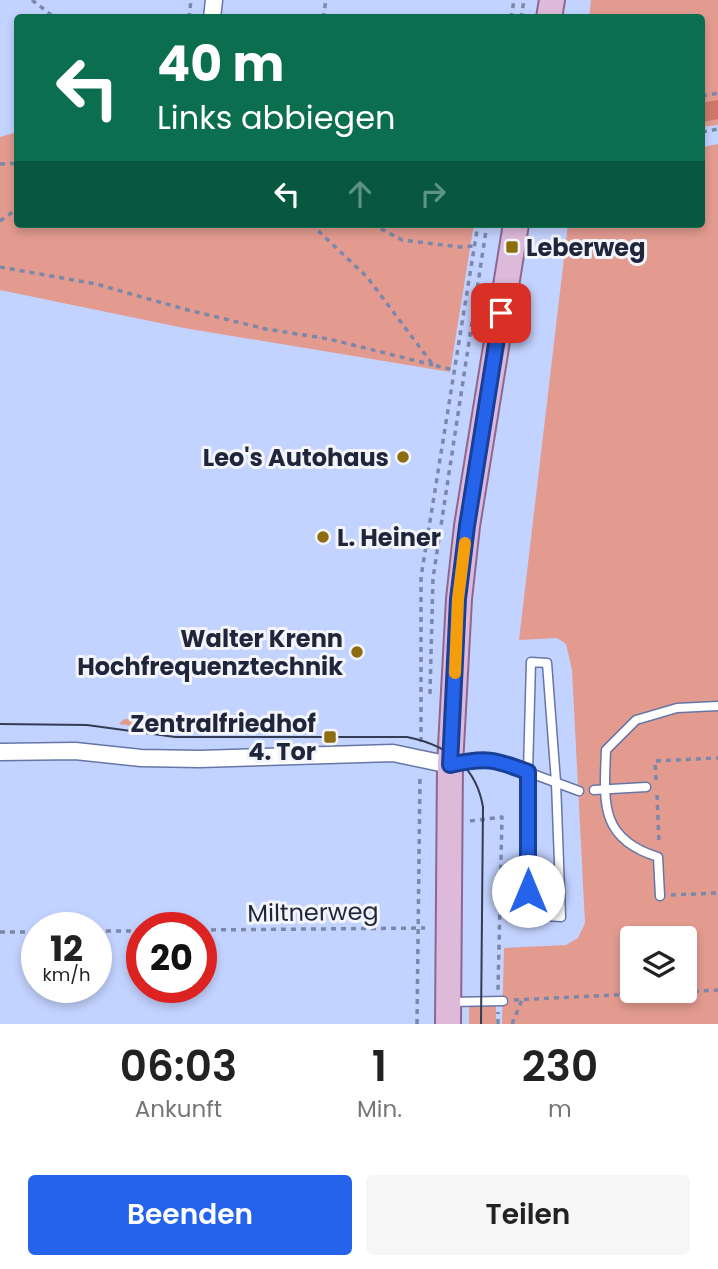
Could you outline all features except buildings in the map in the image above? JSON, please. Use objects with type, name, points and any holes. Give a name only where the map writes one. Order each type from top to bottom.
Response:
[{"type":"main road","points":[[448,1013],[450,765],[458,599],[467,526],[515,228]]},
{"type":"street","points":[[0,752],[75,751],[141,758],[200,759],[393,754],[450,765]]},
{"type":"lane","points":[[531,662],[547,663],[556,782],[561,917],[529,915],[528,772],[531,662]]},
{"type":"lane","points":[[660,896],[658,857],[638,851],[620,838],[608,820],[604,789],[606,750],[636,720],[677,708],[718,706]]},
{"type":"lane","points":[[450,765],[495,760],[579,791]]},
{"type":"lane","points":[[594,790],[646,787]]},
{"type":"lane","points":[[448,1013],[500,1000]]},
{"type":"path","points":[[32,0],[50,14]]},
{"type":"path","points":[[315,228],[367,277],[433,365]]},
{"type":"path","points":[[380,228],[402,240],[460,247],[474,246]]},
{"type":"path","points":[[416,1024],[421,577],[477,228]]},
{"type":"path","points":[[0,267],[96,284],[198,313],[329,339],[454,370]]},
{"type":"path","points":[[658,857],[660,852],[655,761],[718,758]]},
{"type":"path","points":[[468,821],[502,817],[498,1024]]},
{"type":"path","points":[[660,896],[718,893]]},
{"type":"path","name":"Miltnerweg","points":[[217,930],[425,928]]},
{"type":"path","points":[[0,932],[21,932]]},
{"type":"path","points":[[500,1000],[718,990]]},
{"type":"path","points":[[512,1024],[522,1000]]},
{"type":"shaded area","points":[[591,0],[718,0],[718,125],[705,127],[705,14],[589,14]]},
{"type":"shaded area","points":[[718,100],[718,119],[705,121],[705,102]]},
{"type":"shaded area","points":[[14,133],[14,228],[473,228],[450,372],[184,328],[0,290],[0,137]]},
{"type":"shaded area","points":[[718,144],[718,1024],[502,1024],[504,948],[566,945],[578,938],[585,923],[572,670],[566,644],[557,638],[519,640],[568,228],[705,228],[705,146]]},
{"type":"shaded area","points":[[124,719],[181,719],[187,724],[186,732],[119,724]]},
{"type":"shaded area","points":[[469,1006],[496,1006],[496,1024],[469,1024]]},
{"type":"tram line","points":[[0,724],[87,725],[175,737],[407,737],[435,745],[447,752],[457,759],[474,779],[483,807],[481,1024]]},
{"type":"slow traffic","points":[[455,673],[458,599],[465,543]]},
{"type":"place","name":"Leberweg","points":[[512,247]]},
{"type":"place","name":"Leo's Autohaus","points":[[403,457]]},
{"type":"place","name":"L. Heiner","points":[[323,537]]},
{"type":"place","name":"Walter Krenn Hochfrequenztechnik","points":[[357,652]]},
{"type":"place","name":"Zentralfriedhof 4. Tor","points":[[330,737]]},
{"type":"route","points":[[501,313],[458,599],[450,765],[485,759],[507,763],[528,772],[528,891]]}]
